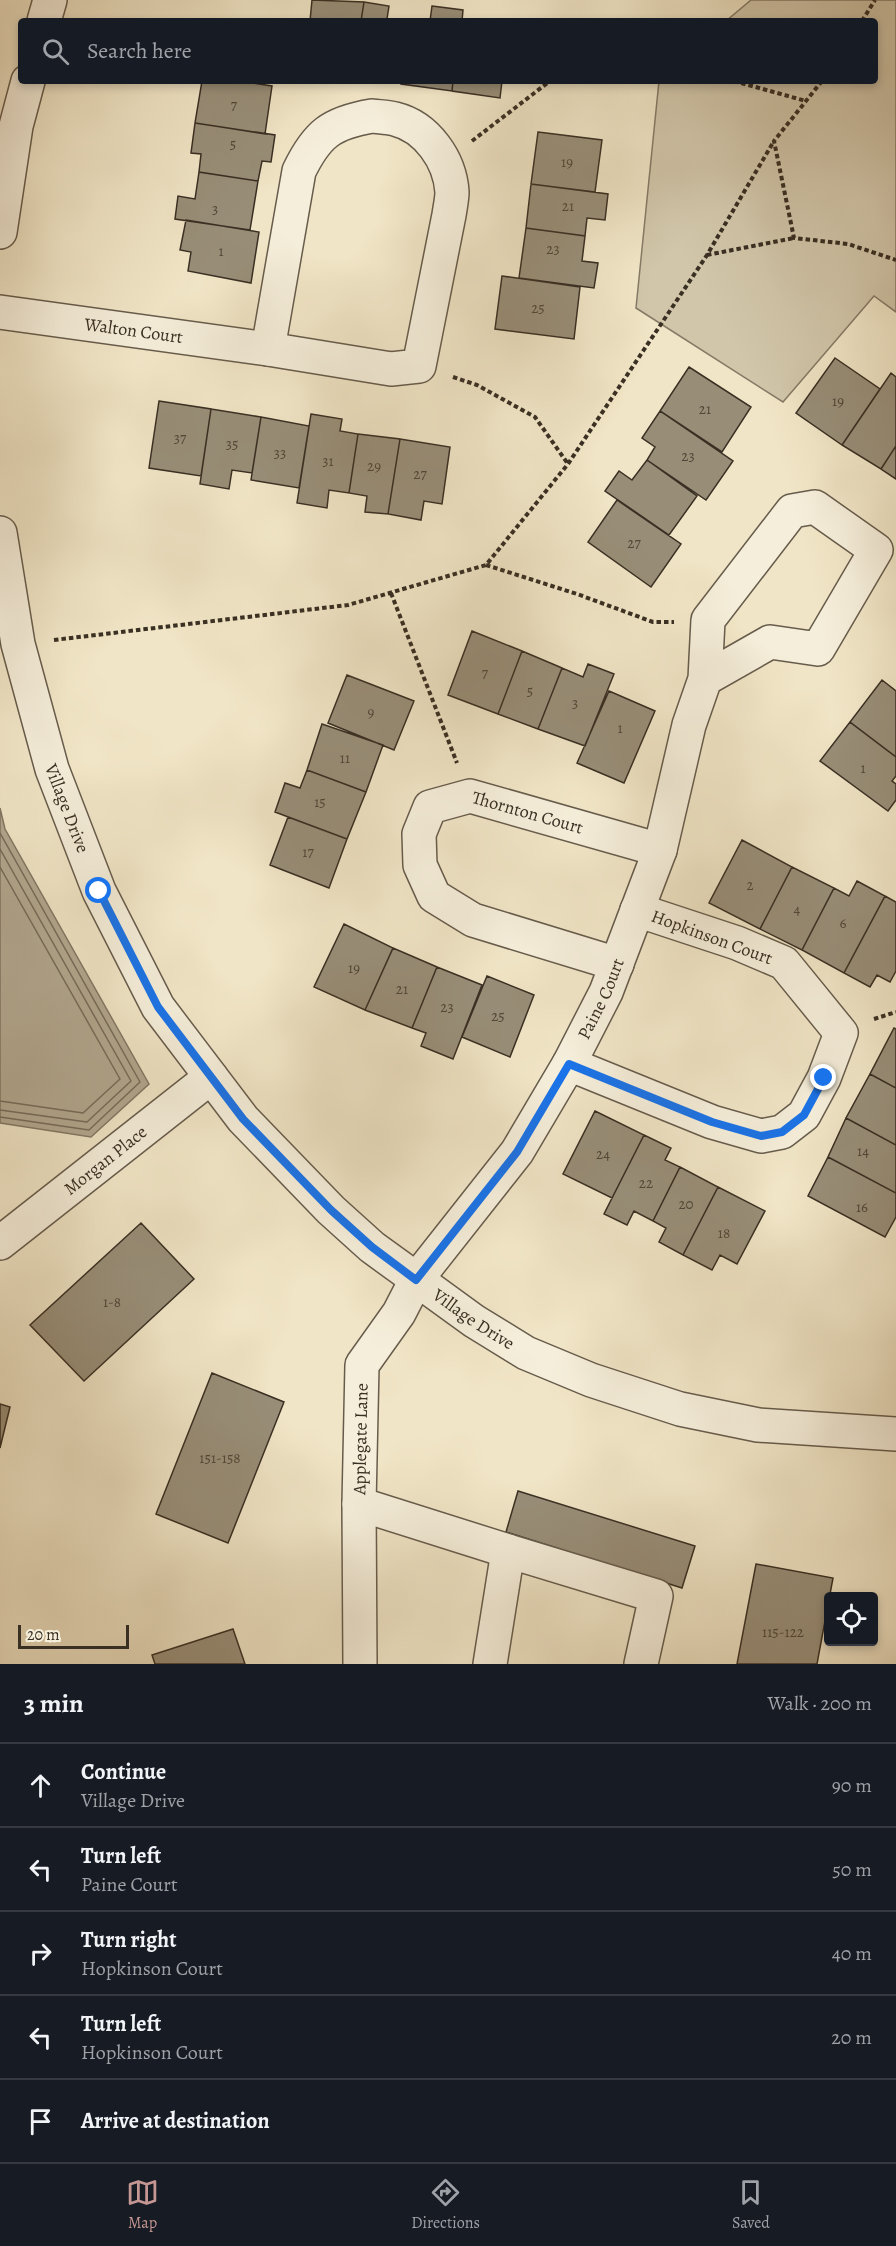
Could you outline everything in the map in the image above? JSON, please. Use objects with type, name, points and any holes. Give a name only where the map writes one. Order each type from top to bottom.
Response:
[{"type":"street","points":[[45,18],[50,0]]},
{"type":"street","points":[[0,232],[16,126],[27,84]]},
{"type":"street","points":[[268,349],[299,171],[309,150],[326,132],[347,120],[372,116],[396,119],[418,130],[436,147],[447,168],[452,192],[418,366]]},
{"type":"street","name":"Walton Court","points":[[0,312],[268,349],[391,369],[418,366]]},
{"type":"street","points":[[705,679],[771,642],[818,649],[876,550],[815,507],[792,511],[708,620]]},
{"type":"street","name":"Village Drive","points":[[0,533],[18,644],[52,769],[99,891],[158,1007],[243,1119],[331,1210],[372,1247],[474,1321],[526,1353],[591,1380],[680,1409],[758,1425],[896,1434]]},
{"type":"street","name":"Paine Court","points":[[416,1280],[517,1152],[569,1064],[606,992],[660,850],[689,725],[705,679],[708,620]]},
{"type":"street","name":"Thornton Court","points":[[616,964],[474,920],[434,896],[420,865],[418,834],[430,807],[470,796],[660,850]]},
{"type":"street","name":"Hopkinson Court","points":[[569,1064],[712,1122],[761,1136],[782,1132],[804,1115],[824,1078],[841,1033],[784,963],[737,943],[637,910]]},
{"type":"street","name":"Morgan Place","points":[[0,1244],[211,1077]]},
{"type":"street","name":"Applegate Lane","points":[[360,1664],[359,1504],[362,1365],[399,1313],[416,1280]]},
{"type":"street","name":"Applegate Lane","points":[[359,1504],[656,1596],[641,1664]]},
{"type":"street","points":[[490,1664],[508,1551]]},
{"type":"path","points":[[864,18],[875,0]]},
{"type":"path","points":[[447,168],[470,142],[546,84]]},
{"type":"path","points":[[745,84],[806,101]]},
{"type":"path","points":[[486,565],[568,464],[707,255],[774,141],[820,84]]},
{"type":"path","points":[[774,141],[794,238]]},
{"type":"path","points":[[707,255],[794,238],[848,244],[896,260]]},
{"type":"path","points":[[418,366],[477,386],[535,417],[568,464]]},
{"type":"path","points":[[18,644],[348,605],[486,565],[577,594],[653,622],[708,620]]},
{"type":"path","points":[[391,593],[470,796]]},
{"type":"shaded area","points":[[751,0],[896,0],[896,312],[874,296],[783,402],[636,308],[659,84],[878,84],[878,18],[730,18]]},
{"type":"water","points":[[0,808],[5,829],[149,1084],[91,1137],[0,1123]]},
{"type":"building","points":[[312,0],[364,2],[361,18],[310,18]]},
{"type":"building","points":[[364,2],[389,6],[387,18],[361,18]]},
{"type":"building","points":[[432,6],[463,10],[462,18],[430,18]]},
{"type":"building","points":[[202,84],[272,86],[265,134],[195,123]]},
{"type":"building","points":[[401,84],[453,84],[452,91]]},
{"type":"building","points":[[453,84],[502,84],[500,98],[452,91]]},
{"type":"building","points":[[195,123],[275,135],[271,162],[262,161],[258,181],[199,172],[201,154],[191,153]]},
{"type":"building","points":[[538,132],[602,140],[595,192],[531,184]]},
{"type":"building","points":[[199,172],[258,181],[250,230],[175,219],[178,196],[195,199]]},
{"type":"building","points":[[531,184],[608,194],[605,220],[587,218],[585,236],[526,228]]},
{"type":"building","points":[[186,220],[259,232],[251,283],[188,271],[191,252],[180,250]]},
{"type":"building","points":[[526,228],[585,236],[582,261],[598,263],[594,288],[519,278]]},
{"type":"building","points":[[502,276],[580,287],[574,339],[495,329]]},
{"type":"building","points":[[835,358],[880,389],[842,445],[796,413]]},
{"type":"building","points":[[689,367],[751,407],[722,452],[660,411]]},
{"type":"building","points":[[891,373],[896,377],[896,446],[881,469],[842,445]]},
{"type":"building","points":[[159,401],[211,409],[201,476],[149,468]]},
{"type":"building","points":[[211,409],[261,417],[252,473],[232,470],[229,489],[200,484]]},
{"type":"building","points":[[660,411],[733,461],[706,500],[647,460],[655,447],[642,438]]},
{"type":"building","points":[[311,414],[342,419],[340,431],[358,434],[349,493],[329,490],[327,508],[297,503]]},
{"type":"building","points":[[261,417],[309,426],[299,488],[251,480]]},
{"type":"building","points":[[358,434],[400,439],[388,514],[365,512],[367,496],[349,493]]},
{"type":"building","points":[[400,439],[450,447],[442,504],[424,501],[421,520],[388,514]]},
{"type":"building","points":[[896,446],[896,479],[881,469]]},
{"type":"building","points":[[647,460],[697,496],[669,535],[605,491],[619,471],[632,480]]},
{"type":"building","points":[[617,500],[681,544],[651,587],[588,542]]},
{"type":"building","points":[[472,631],[522,651],[498,714],[448,695]]},
{"type":"building","points":[[522,651],[562,668],[538,729],[498,714]]},
{"type":"building","points":[[588,664],[614,674],[585,746],[538,729],[562,668],[583,677]]},
{"type":"building","points":[[347,675],[414,701],[394,750],[328,723]]},
{"type":"building","points":[[882,680],[896,691],[896,757],[850,722]]},
{"type":"building","points":[[609,691],[655,711],[624,783],[577,763]]},
{"type":"building","points":[[850,722],[896,757],[896,776],[892,781],[896,784],[896,800],[888,811],[820,761]]},
{"type":"building","points":[[322,724],[383,745],[366,792],[307,770]]},
{"type":"building","points":[[307,770],[366,792],[347,839],[275,812],[285,783],[300,788]]},
{"type":"building","points":[[288,817],[347,839],[329,888],[270,865]]},
{"type":"building","points":[[742,840],[792,867],[760,929],[709,903]]},
{"type":"building","points":[[792,867],[834,888],[802,950],[760,929]]},
{"type":"building","points":[[857,881],[885,896],[844,973],[802,950],[834,888],[849,896]]},
{"type":"building","points":[[885,896],[896,902],[896,971],[890,982],[877,975],[870,987],[844,973]]},
{"type":"building","points":[[344,924],[393,948],[365,1010],[314,987]]},
{"type":"building","points":[[393,948],[437,967],[412,1028],[365,1010]]},
{"type":"building","points":[[437,967],[482,985],[453,1059],[421,1046],[426,1033],[412,1028]]},
{"type":"building","points":[[487,976],[534,995],[510,1057],[462,1037]]},
{"type":"building","points":[[894,1028],[896,1029],[896,1088],[870,1074]]},
{"type":"building","points":[[870,1074],[896,1088],[896,1145],[846,1118]]},
{"type":"building","points":[[595,1111],[644,1135],[612,1198],[563,1174]]},
{"type":"building","points":[[846,1118],[896,1145],[896,1193],[828,1157]]},
{"type":"building","points":[[644,1135],[671,1148],[665,1160],[680,1167],[653,1221],[634,1211],[627,1225],[604,1214]]},
{"type":"building","points":[[828,1157],[896,1193],[896,1217],[885,1237],[808,1196]]},
{"type":"building","points":[[680,1167],[718,1187],[683,1255],[659,1242],[666,1228],[653,1221]]},
{"type":"building","points":[[718,1187],[765,1211],[737,1264],[720,1255],[712,1270],[683,1255]]},
{"type":"building","points":[[141,1223],[194,1279],[84,1381],[30,1325]]},
{"type":"building","points":[[212,1373],[284,1402],[228,1543],[156,1514]]},
{"type":"building","points":[[0,1404],[10,1407],[0,1448]]},
{"type":"building","points":[[518,1491],[695,1546],[682,1588],[506,1532]]},
{"type":"building","points":[[756,1564],[833,1578],[830,1592],[824,1592],[824,1626],[817,1664],[737,1664]]},
{"type":"building","points":[[233,1629],[245,1664],[155,1664],[152,1655]]},
{"type":"route","points":[[99,891],[158,1007],[243,1119],[331,1210],[372,1247],[416,1280],[517,1152],[569,1064],[712,1122],[761,1136],[782,1132],[804,1115],[824,1078]]}]
